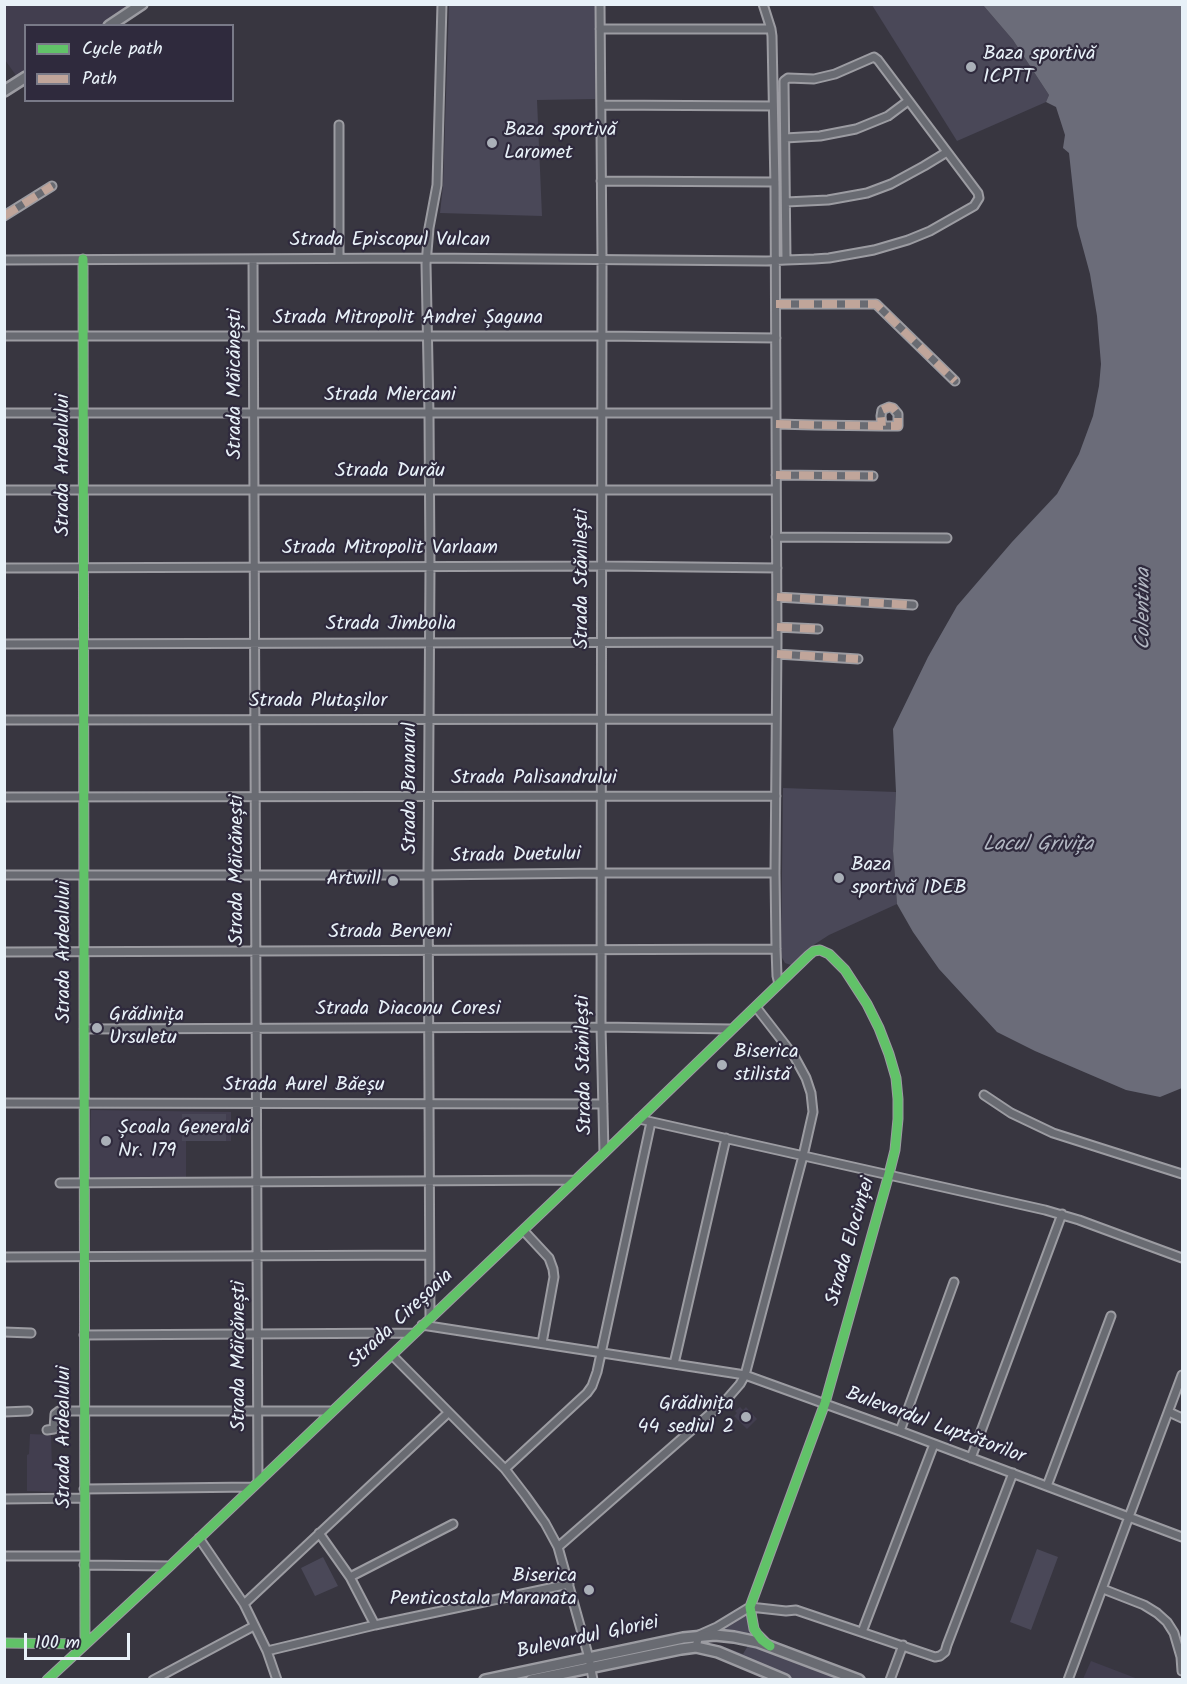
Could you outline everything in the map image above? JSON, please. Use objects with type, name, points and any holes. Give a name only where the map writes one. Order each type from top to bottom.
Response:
[{"type":"street","points":[[112,24],[142,4]]},
{"type":"street","name":"Strada Branarul","points":[[430,1318],[428,875],[430,643],[426,258],[437,185],[442,4]]},
{"type":"street","name":"Strada Stănilești","points":[[600,4],[601,1027],[604,1154]]},
{"type":"street","points":[[763,4],[771,28],[775,182],[776,489],[779,537],[775,873],[779,984]]},
{"type":"street","points":[[600,29],[771,28]]},
{"type":"street","points":[[786,202],[828,200],[867,193],[891,184],[947,152],[874,57],[836,74],[814,79],[786,79],[784,81],[786,260]]},
{"type":"street","points":[[4,91],[24,78]]},
{"type":"street","points":[[785,138],[820,136],[856,129],[888,116],[908,101]]},
{"type":"street","points":[[601,105],[773,106]]},
{"type":"street","points":[[339,125],[339,258]]},
{"type":"street","name":"Strada Episcopul Vulcan","points":[[4,260],[426,258],[786,260],[829,258],[854,255],[908,240],[951,220],[974,206],[979,198],[978,193],[947,152]]},
{"type":"street","points":[[601,182],[775,182]]},
{"type":"street","points":[[4,216],[52,186]]},
{"type":"street","name":"Strada Măicănești","points":[[253,259],[258,1256],[258,1411],[255,1484]]},
{"type":"street","name":"Strada Ardealului","points":[[83,260],[85,1644]]},
{"type":"street","points":[[776,304],[876,304],[955,381]]},
{"type":"street","name":"Strada Mitropolit Andrei Șaguna","points":[[4,336],[776,338]]},
{"type":"street","name":"Strada Miercani","points":[[4,413],[776,412]]},
{"type":"street","points":[[776,424],[882,426]]},
{"type":"street","points":[[776,476],[873,476]]},
{"type":"street","name":"Strada Durău","points":[[4,490],[776,489]]},
{"type":"street","points":[[779,537],[947,538]]},
{"type":"street","name":"Strada Mitropolit Varlaam","points":[[4,568],[601,566],[777,568]]},
{"type":"street","points":[[777,597],[913,605]]},
{"type":"street","points":[[777,627],[818,629]]},
{"type":"street","name":"Strada Jimbolia","points":[[4,644],[777,642]]},
{"type":"street","points":[[777,654],[858,659]]},
{"type":"street","name":"Strada Plutașilor","points":[[4,720],[776,719]]},
{"type":"street","name":"Strada Palisandrului","points":[[4,797],[776,796]]},
{"type":"street","name":"Strada Duetului","points":[[4,875],[775,873]]},
{"type":"street","name":"Strada Berveni","points":[[4,952],[776,949]]},
{"type":"street","name":"Strada Elocinței","points":[[750,1607],[825,1403],[889,1174],[895,1150],[898,1119],[896,1078],[889,1054],[867,1004],[845,970],[834,958],[823,951],[814,951],[779,984]]},
{"type":"street","name":"Strada Cireșoaia","points":[[48,1680],[604,1154],[779,984]]},
{"type":"street","points":[[558,1547],[708,1416],[734,1391],[745,1375],[813,1112],[811,1093],[806,1078],[794,1056],[756,1006]]},
{"type":"street","name":"Strada Diaconu Coresi","points":[[84,1029],[601,1027],[732,1029]]},
{"type":"street","points":[[984,1095],[1011,1113],[1053,1133],[1182,1174]]},
{"type":"street","name":"Strada Aurel Băeșu","points":[[4,1103],[603,1104]]},
{"type":"street","points":[[639,1119],[1062,1214],[1182,1258]]},
{"type":"street","points":[[505,1469],[587,1393],[595,1378],[651,1122]]},
{"type":"street","points":[[674,1364],[726,1138]]},
{"type":"street","points":[[60,1183],[575,1180]]},
{"type":"street","points":[[971,1458],[1062,1214]]},
{"type":"street","points":[[523,1230],[549,1258],[553,1269],[554,1277],[542,1343]]},
{"type":"street","points":[[4,1257],[429,1255]]},
{"type":"street","points":[[900,1431],[954,1282]]},
{"type":"street","points":[[1047,1486],[1111,1316]]},
{"type":"street","name":"Bulevardul Luptătorilor","points":[[422,1325],[745,1375],[1182,1537]]},
{"type":"street","points":[[4,1332],[31,1333]]},
{"type":"street","points":[[84,1335],[415,1333]]},
{"type":"street","points":[[392,1355],[505,1469],[525,1495],[558,1547],[593,1680]]},
{"type":"street","points":[[1068,1680],[1182,1375]]},
{"type":"street","points":[[4,1412],[28,1411]]},
{"type":"street","points":[[47,1430],[54,1429],[57,1412],[332,1411]]},
{"type":"street","points":[[1169,1412],[1182,1418]]},
{"type":"street","points":[[244,1604],[448,1413]]},
{"type":"street","points":[[862,1632],[934,1444]]},
{"type":"street","points":[[785,1680],[718,1652],[696,1647],[699,1635],[750,1607],[796,1610],[935,1657],[940,1656],[945,1652],[1012,1473]]},
{"type":"street","points":[[84,1489],[255,1484]]},
{"type":"street","points":[[4,1499],[84,1498]]},
{"type":"street","points":[[350,1577],[453,1524]]},
{"type":"street","points":[[319,1533],[350,1577],[375,1625]]},
{"type":"street","points":[[199,1538],[244,1604],[267,1651],[277,1680]]},
{"type":"street","points":[[4,1556],[84,1556]]},
{"type":"street","points":[[84,1565],[170,1566]]},
{"type":"street","points":[[267,1651],[375,1625],[569,1584]]},
{"type":"street","points":[[1103,1589],[1144,1605],[1167,1622],[1174,1634],[1182,1671]]},
{"type":"street","points":[[750,1607],[754,1629],[770,1646]]},
{"type":"street","points":[[153,1680],[254,1626]]},
{"type":"street","name":"Bulevardul Gloriei","points":[[531,1680],[699,1635],[734,1636],[770,1646],[860,1680]]},
{"type":"street","points":[[4,1643],[85,1644]]},
{"type":"street","points":[[890,1680],[903,1645]]},
{"type":"street","name":"Bulevardul Gloriei","points":[[485,1680],[696,1647]]},
{"type":"shaded area","points":[[4,5],[135,5],[105,24],[24,24],[24,78],[20,81],[5,60]]},
{"type":"shaded area","name":"Baza sportivă Laromet","points":[[449,5],[595,5],[595,99],[537,100],[542,216],[440,213]]},
{"type":"shaded area","name":"Baza sportivă ICPTT","points":[[872,5],[983,5],[1013,40],[1049,95],[1046,102],[957,141]]},
{"type":"shaded area","name":"Baza sportivă IDEB","points":[[783,788],[896,792],[893,851],[897,904],[829,935],[812,946],[791,965],[785,963],[781,956]]},
{"type":"shaded area","points":[[91,1110],[231,1112],[231,1141],[186,1141],[186,1178],[89,1179]]},
{"type":"shaded area","points":[[182,1114],[226,1114],[226,1141],[182,1141]]},
{"type":"shaded area","name":"Grădinița 44 sediul 2","points":[[740,1407],[743,1410],[746,1407],[757,1419],[747,1429],[734,1416],[737,1413],[735,1411]]},
{"type":"shaded area","points":[[30,1434],[51,1435],[52,1469],[58,1469],[58,1492],[27,1491],[27,1455],[29,1454]]},
{"type":"shaded area","points":[[1037,1549],[1058,1557],[1031,1630],[1010,1622]]},
{"type":"shaded area","points":[[323,1557],[338,1586],[315,1596],[301,1568]]},
{"type":"shaded area","points":[[746,1614],[752,1633],[758,1640],[715,1632]]},
{"type":"shaded area","points":[[749,1644],[849,1679],[792,1679],[742,1661],[717,1648],[719,1645],[743,1654]]},
{"type":"shaded area","points":[[1091,1661],[1138,1679],[1083,1679]]},
{"type":"water","name":"Lacul Grivița","points":[[983,5],[1182,5],[1182,1088],[1160,1097],[1126,1090],[997,1032],[939,969],[897,904],[893,851],[896,792],[893,729],[928,657],[957,606],[1057,494],[1079,454],[1093,416],[1099,386],[1101,364],[1097,316],[1090,274],[1077,226],[1069,153],[1063,148],[1065,135],[1056,107],[1046,102],[1049,95],[1013,40]]},
{"type":"marked path","points":[[4,216],[52,186]]},
{"type":"marked path","points":[[776,304],[876,304],[955,381]]},
{"type":"marked path","points":[[776,424],[814,425],[882,426],[898,426],[898,414],[893,408],[882,410],[882,426]]},
{"type":"marked path","points":[[776,475],[873,476]]},
{"type":"marked path","points":[[777,597],[913,605]]},
{"type":"marked path","points":[[777,627],[818,629]]},
{"type":"marked path","points":[[777,654],[858,659]]},
{"type":"cycle path","points":[[4,1643],[85,1644],[83,259]]},
{"type":"cycle path","points":[[47,1680],[170,1566],[809,955],[820,950],[829,954],[845,970],[879,1028],[896,1078],[898,1119],[895,1150],[889,1174],[825,1403],[750,1607],[754,1629],[770,1646]]},
{"type":"place","name":"Baza sportivă ICPTT","points":[[971,67]]},
{"type":"place","name":"Baza sportivă Laromet","points":[[492,143]]},
{"type":"place","name":"Baza sportivă IDEB","points":[[839,878]]},
{"type":"place","name":"Artwill","points":[[393,881]]},
{"type":"place","name":"Grădinița Ursuletu","points":[[97,1028]]},
{"type":"place","name":"Biserica stilistă","points":[[722,1065]]},
{"type":"place","name":"Școala Generală Nr. 179","points":[[106,1141]]},
{"type":"place","name":"Grădinița 44 sediul 2","points":[[746,1417]]},
{"type":"place","name":"Biserica Penticostala Maranata","points":[[589,1590]]},
{"type":"water label","name":"Colentina","points":[[1145,609]]}]
